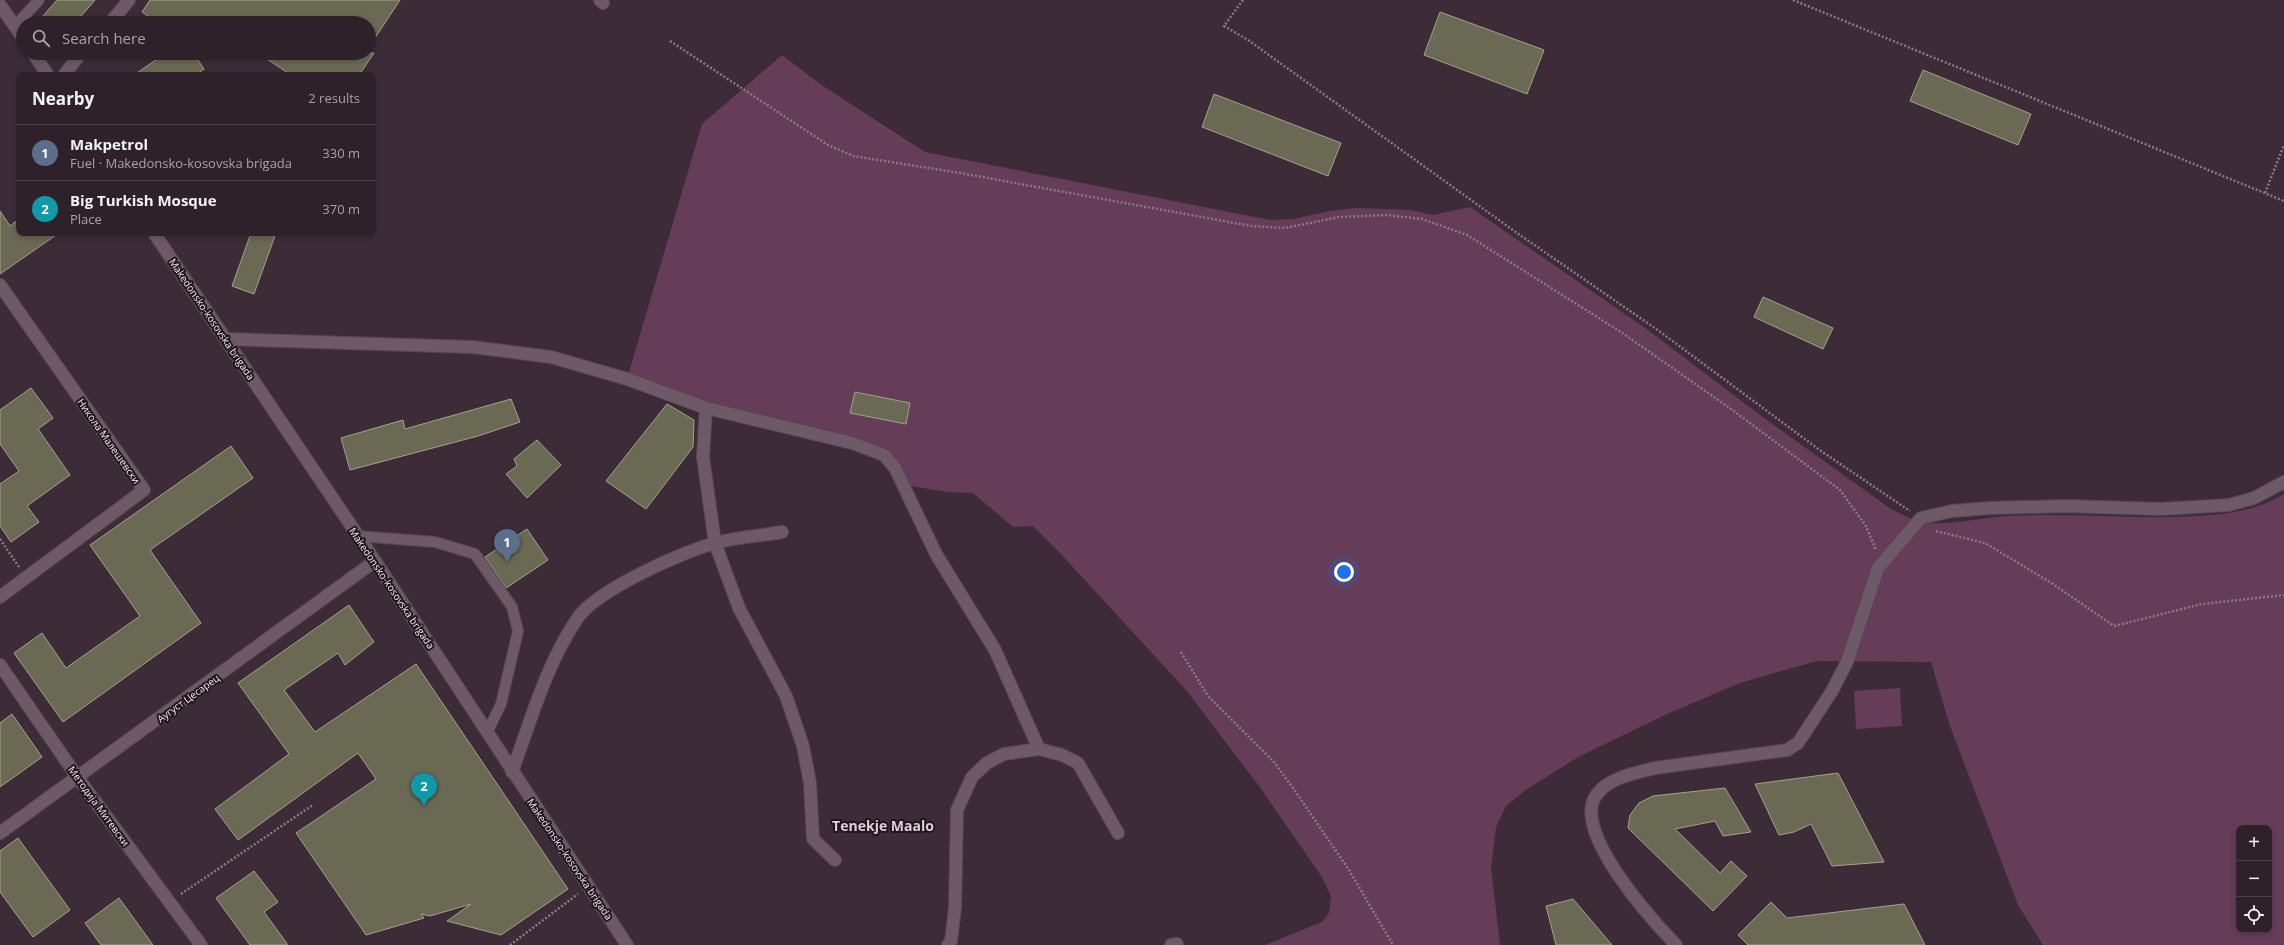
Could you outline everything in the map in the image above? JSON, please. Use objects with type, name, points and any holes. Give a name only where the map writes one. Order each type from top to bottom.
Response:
[{"type":"street","points":[[116,16],[129,0]]},
{"type":"street","points":[[0,5],[15,26]]},
{"type":"street","points":[[38,60],[46,72]]},
{"type":"street","points":[[66,72],[76,60]]},
{"type":"street","name":"Makedonsko-kosovska brigada","points":[[156,236],[227,339],[357,536],[375,560],[512,772],[627,945]]},
{"type":"street","name":"Никола Малешевски","points":[[0,285],[144,490],[0,597]]},
{"type":"street","points":[[227,339],[472,347],[551,357],[627,379],[706,408],[852,443],[873,450],[891,461],[936,554],[995,650],[1039,749]]},
{"type":"street","points":[[706,408],[703,457],[715,543],[740,608],[786,696],[803,746],[810,783],[813,839],[835,860]]},
{"type":"street","points":[[1676,945],[1660,928],[1613,867],[1593,828],[1590,814],[1591,803],[1597,793],[1607,785],[1635,773],[1655,768],[1787,750],[1798,743],[1832,691],[1847,662],[1878,568],[1920,518],[1952,511],[1990,508],[2065,506],[2161,509],[2229,505],[2254,498],[2284,482]]},
{"type":"street","points":[[512,772],[549,670],[577,618],[604,593],[656,566],[715,543],[782,532]]},
{"type":"street","name":"Аугуст Цесарец","points":[[0,833],[78,778],[375,560]]},
{"type":"street","name":"Методија Митевски","points":[[0,665],[78,778],[201,945]]},
{"type":"street","points":[[948,945],[951,941],[955,908],[957,810],[972,777],[987,763],[1004,754],[1039,749],[1062,755],[1078,763],[1118,833]]},
{"type":"lane","points":[[24,16],[39,0]]},
{"type":"lane","points":[[357,536],[435,542],[475,554],[512,607],[518,631],[517,638],[501,704],[487,733]]},
{"type":"path","points":[[1243,0],[1224,26],[1248,40],[1516,233],[1659,331],[1821,451],[1920,518]]},
{"type":"path","points":[[1793,0],[2284,202]]},
{"type":"path","points":[[670,41],[828,145],[853,156],[968,174],[1251,226],[1285,228],[1339,217],[1386,215],[1422,219],[1462,233],[1633,340],[1760,429],[1840,490],[1866,526],[1877,552],[1878,568]]},
{"type":"path","points":[[2265,193],[2284,145]]},
{"type":"path","points":[[1934,530],[1985,543],[2053,584],[2114,626],[2202,604],[2284,595]]},
{"type":"path","points":[[0,539],[26,577]]},
{"type":"path","points":[[1181,652],[1208,696],[1274,762],[1293,788],[1349,870],[1393,945]]},
{"type":"path","points":[[169,902],[313,805]]},
{"type":"path","points":[[510,945],[588,886]]},
{"type":"shaded area","points":[[782,55],[823,86],[925,152],[1270,220],[1293,219],[1330,211],[1356,208],[1410,210],[1433,215],[1470,207],[1648,330],[1764,418],[1891,509],[1909,518],[1928,523],[1947,523],[2029,515],[2185,517],[2214,515],[2243,510],[2271,501],[2284,494],[2284,945],[2043,945],[2018,905],[1950,726],[1931,662],[1816,661],[1740,683],[1667,714],[1580,756],[1527,789],[1506,806],[1496,827],[1491,868],[1500,945],[1265,945],[1322,922],[1329,913],[1331,896],[1322,877],[1259,786],[1186,690],[1060,553],[1033,526],[1013,527],[973,493],[948,492],[904,485],[891,461],[800,430],[627,379],[702,124]]},
{"type":"shaded area","points":[[1900,688],[1902,726],[1856,729],[1854,691]]},
{"type":"building","points":[[57,0],[95,0],[81,16],[43,16]]},
{"type":"building","points":[[150,0],[400,0],[376,36],[376,16],[148,16],[142,12]]},
{"type":"building","points":[[1440,12],[1544,50],[1527,94],[1424,55]]},
{"type":"building","points":[[156,60],[198,60],[204,69],[200,72],[138,72]]},
{"type":"building","points":[[268,60],[369,60],[361,72],[286,72]]},
{"type":"building","points":[[1923,70],[2031,114],[2018,145],[1910,101]]},
{"type":"building","points":[[1214,94],[1341,143],[1328,176],[1202,127]]},
{"type":"building","points":[[0,211],[10,226],[16,221],[16,236],[55,236],[0,274]]},
{"type":"building","points":[[250,236],[275,236],[254,294],[232,286]]},
{"type":"building","points":[[1763,297],[1833,328],[1823,349],[1754,317]]},
{"type":"building","points":[[31,388],[53,418],[38,429],[70,475],[27,506],[39,522],[11,542],[0,526],[0,484],[19,471],[0,444],[0,410]]},
{"type":"building","points":[[855,392],[910,403],[906,424],[850,413]]},
{"type":"building","points":[[511,399],[520,422],[478,436],[350,470],[341,438],[403,420],[405,429]]},
{"type":"building","points":[[667,404],[694,420],[693,447],[646,509],[606,481]]},
{"type":"building","points":[[537,440],[561,465],[527,498],[506,474],[517,466],[514,459]]},
{"type":"building","points":[[231,446],[253,478],[150,550],[201,623],[63,722],[14,653],[42,633],[66,668],[140,616],[90,545]]},
{"type":"building","points":[[527,529],[548,560],[506,588],[485,557]]},
{"type":"building","points":[[349,605],[374,642],[345,665],[338,653],[284,690],[315,732],[416,664],[568,889],[501,935],[447,921],[471,904],[430,916],[421,914],[424,918],[366,935],[296,833],[376,779],[358,753],[238,840],[215,809],[289,754],[238,683]]},
{"type":"building","points":[[12,714],[42,757],[0,787],[0,723]]},
{"type":"building","points":[[1838,773],[1884,862],[1832,866],[1811,824],[1794,832],[1779,835],[1755,784]]},
{"type":"building","points":[[1725,788],[1751,832],[1723,836],[1715,821],[1675,829],[1720,873],[1731,861],[1747,876],[1713,911],[1628,828],[1630,815],[1639,803],[1653,796]]},
{"type":"building","points":[[18,838],[70,910],[33,937],[0,892],[0,851]]},
{"type":"building","points":[[254,871],[278,902],[264,912],[288,945],[250,945],[216,898]]},
{"type":"building","points":[[119,898],[153,945],[101,945],[85,923]]},
{"type":"building","points":[[1573,899],[1612,945],[1556,945],[1546,906]]},
{"type":"building","points":[[1771,902],[1787,918],[1904,904],[1925,945],[1748,945],[1738,935]]},
{"type":"place","name":"Makpetrol","points":[[507,562]]},
{"type":"place","name":"Big Turkish Mosque","points":[[424,806]]},
{"type":"district","name":"Tenekje Maalo","points":[[883,826]]}]
